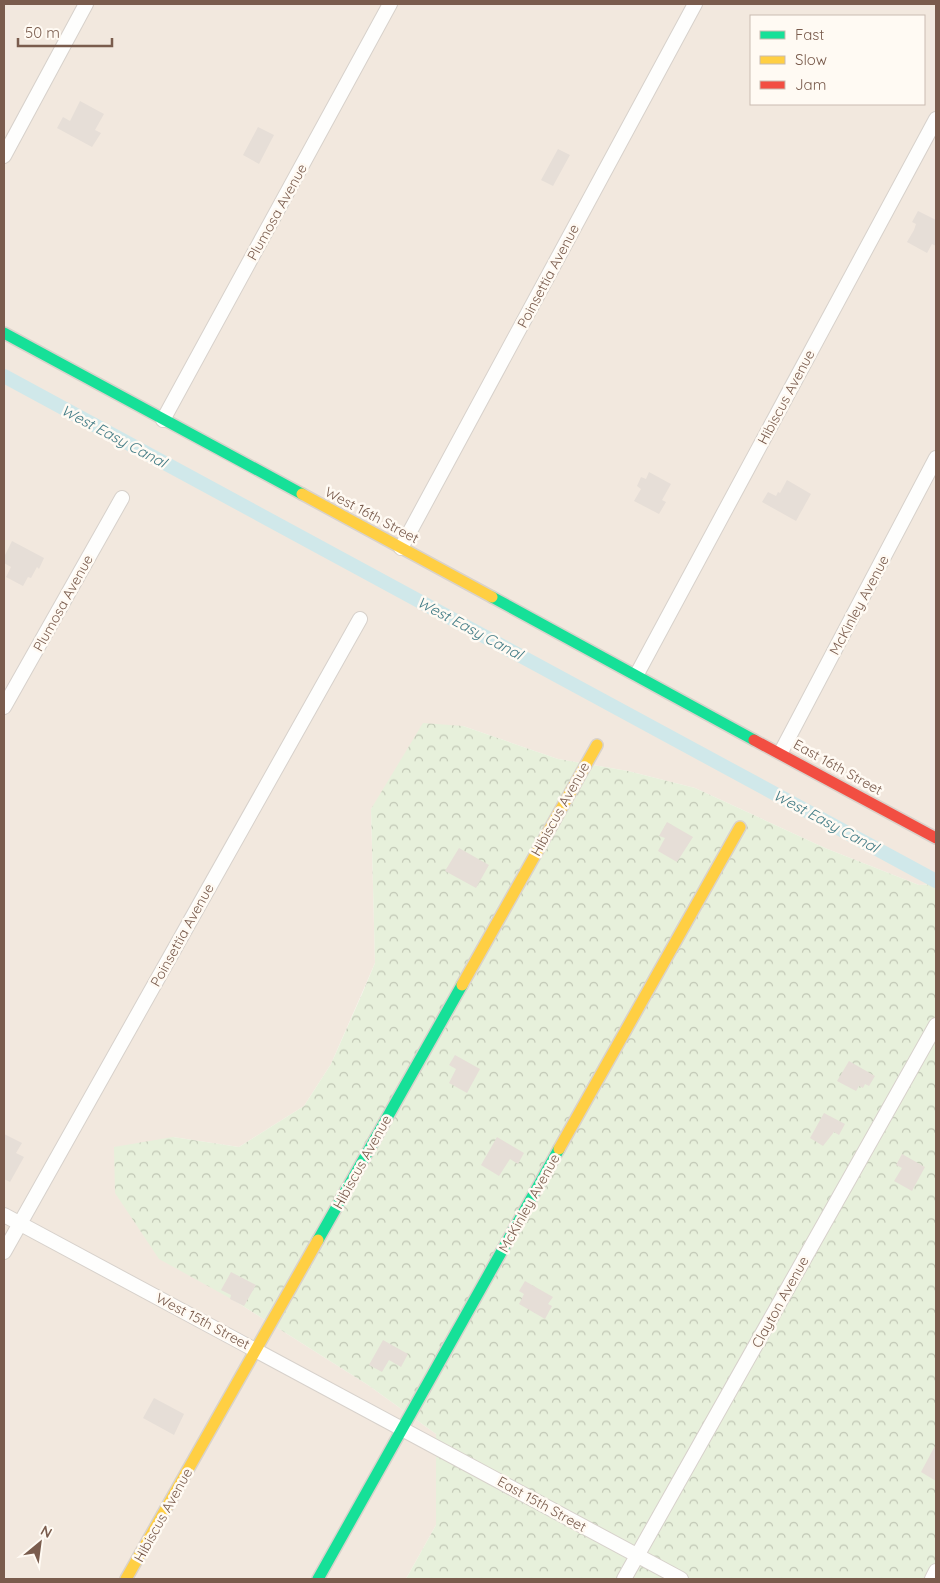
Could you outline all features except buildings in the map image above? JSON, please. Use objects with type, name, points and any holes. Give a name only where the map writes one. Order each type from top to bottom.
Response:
[{"type":"street","points":[[4,156],[86,4]]},
{"type":"street","name":"Plumosa Avenue","points":[[164,420],[390,4]]},
{"type":"street","name":"Poinsettia Avenue","points":[[401,548],[695,4]]},
{"type":"street","name":"Hibiscus Avenue","points":[[637,674],[936,119]]},
{"type":"street","name":"West 16th Street","points":[[4,334],[726,723]]},
{"type":"street","name":"McKinley Avenue","points":[[781,752],[936,458]]},
{"type":"street","name":"Plumosa Avenue","points":[[4,708],[122,498]]},
{"type":"street","name":"Poinsettia Avenue","points":[[4,1252],[360,619]]},
{"type":"street","name":"East 16th Street","points":[[726,723],[936,838]]},
{"type":"street","name":"Hibiscus Avenue","points":[[126,1579],[597,745]]},
{"type":"street","name":"McKinley Avenue","points":[[318,1579],[740,827]]},
{"type":"street","name":"Clayton Avenue","points":[[624,1579],[936,1025]]},
{"type":"street","name":"West 15th Street","points":[[4,1215],[403,1428]]},
{"type":"street","name":"East 15th Street","points":[[403,1428],[681,1579]]},
{"type":"street","points":[[932,1579],[936,1571]]},
{"type":"shaded area","points":[[4,4],[936,4],[936,884],[919,885],[825,848],[695,788],[628,771],[558,759],[463,726],[371,809],[375,963],[331,1064],[304,1106],[239,1147],[173,1137],[235,1301],[368,1385],[436,1434],[436,1525],[406,1579],[4,1579]]},
{"type":"green space","points":[[423,723],[463,726],[558,759],[628,771],[695,788],[825,848],[919,885],[936,884],[936,1579],[406,1579],[436,1525],[436,1434],[368,1385],[235,1301],[159,1259],[115,1193],[114,1147],[173,1137],[239,1147],[304,1106],[331,1064],[375,963],[371,809]]},
{"type":"waterway","name":"West Easy Canal","points":[[4,376],[936,881]]},
{"type":"traffic: fast","points":[[4,333],[302,494]]},
{"type":"traffic: fast","points":[[492,597],[754,740]]},
{"type":"traffic: fast","points":[[318,1240],[462,985]]},
{"type":"traffic: fast","points":[[318,1579],[559,1149]]},
{"type":"traffic: slow","points":[[302,494],[492,597]]},
{"type":"traffic: slow","points":[[462,985],[597,745]]},
{"type":"traffic: slow","points":[[559,1149],[740,827]]},
{"type":"traffic: slow","points":[[126,1579],[318,1240]]},
{"type":"traffic: jam","points":[[754,740],[936,838]]}]
